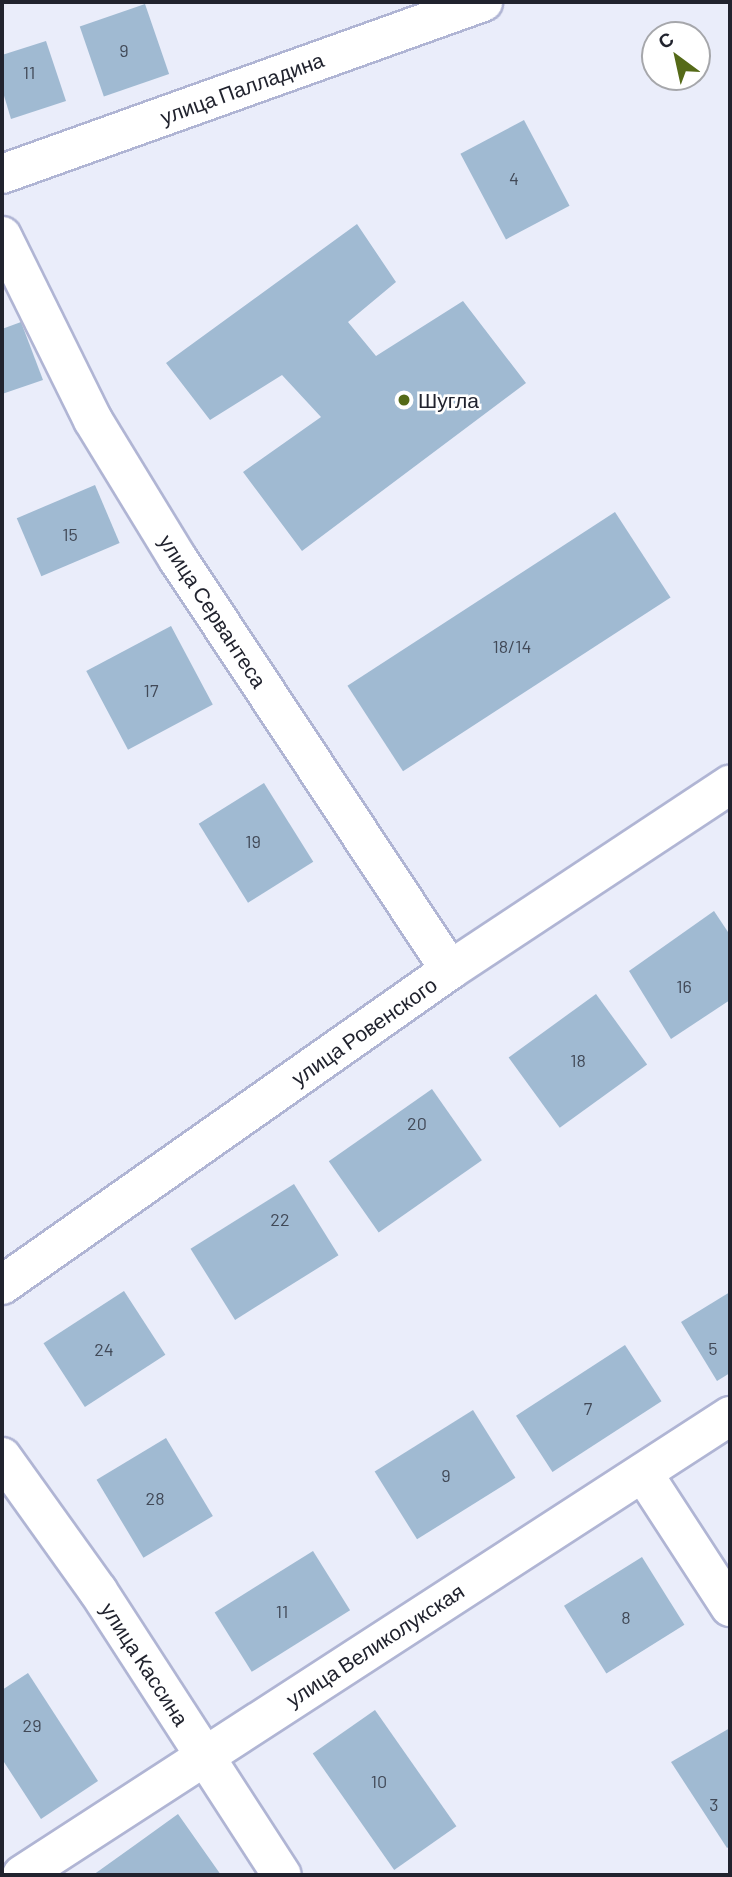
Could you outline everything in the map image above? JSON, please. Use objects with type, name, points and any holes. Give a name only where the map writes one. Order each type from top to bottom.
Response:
[{"type":"street","name":"улица Палладина","points":[[2,174],[483,2]]},
{"type":"street","name":"улица Сервантеса","points":[[2,236],[93,420],[143,501],[450,970]]},
{"type":"street","name":"улица Ровенского","points":[[2,1285],[450,970],[730,785]]},
{"type":"street","name":"улица Великолукская","points":[[22,1875],[204,1754],[730,1416]]},
{"type":"street","name":"улица Кассина","points":[[2,1457],[98,1591],[282,1875]]},
{"type":"street","points":[[643,1474],[730,1607]]},
{"type":"building","points":[[145,4],[169,74],[104,96],[80,26]]},
{"type":"building","points":[[46,41],[66,101],[11,119],[2,89],[2,55]]},
{"type":"building","points":[[524,120],[570,206],[506,239],[460,154]]},
{"type":"building","name":"Шугла","points":[[357,224],[396,282],[348,322],[376,356],[463,301],[526,383],[302,551],[243,472],[321,417],[282,375],[210,420],[166,363]]},
{"type":"building","points":[[21,322],[43,380],[2,394],[2,329]]},
{"type":"building","points":[[95,485],[120,543],[41,576],[17,518]]},
{"type":"building","points":[[615,512],[671,598],[403,771],[347,686]]},
{"type":"building","points":[[171,626],[213,705],[128,750],[86,671]]},
{"type":"building","points":[[264,783],[313,862],[248,903],[199,824]]},
{"type":"building","points":[[714,911],[730,935],[730,1000],[671,1039],[629,971]]},
{"type":"building","points":[[596,994],[647,1064],[560,1128],[509,1057]]},
{"type":"building","points":[[432,1089],[482,1160],[379,1233],[329,1161]]},
{"type":"building","points":[[294,1184],[339,1255],[235,1320],[191,1249]]},
{"type":"building","points":[[124,1291],[165,1355],[85,1407],[43,1343]]},
{"type":"building","points":[[730,1292],[730,1373],[717,1381],[681,1322]]},
{"type":"building","points":[[625,1345],[661,1401],[552,1472],[516,1416]]},
{"type":"building","points":[[473,1410],[515,1478],[417,1539],[375,1471]]},
{"type":"building","points":[[166,1438],[213,1516],[143,1558],[97,1480]]},
{"type":"building","points":[[313,1551],[350,1610],[252,1672],[215,1612]]},
{"type":"building","points":[[642,1557],[684,1625],[606,1674],[564,1606]]},
{"type":"building","points":[[28,1673],[98,1781],[41,1819],[2,1759],[2,1690]]},
{"type":"building","points":[[375,1710],[456,1826],[394,1870],[313,1754]]},
{"type":"building","points":[[730,1728],[730,1846],[727,1848],[671,1762]]},
{"type":"building","points":[[178,1814],[221,1875],[93,1875],[135,1845]]},
{"type":"place","name":"Шугла","points":[[404,400]]}]
